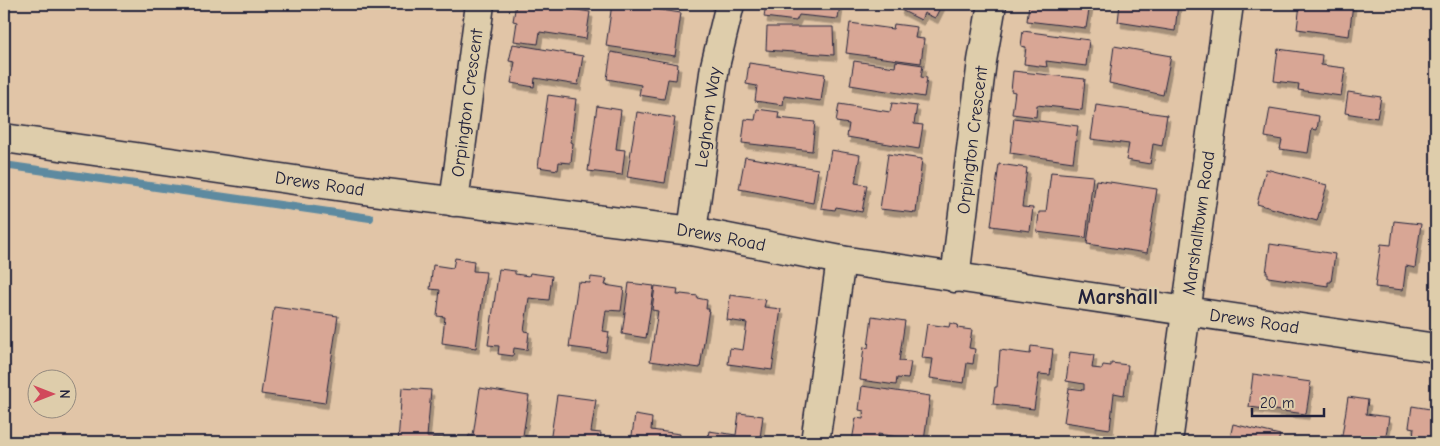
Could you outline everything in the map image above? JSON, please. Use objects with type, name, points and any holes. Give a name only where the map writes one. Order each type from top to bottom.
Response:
[{"type":"street","name":"Orpington Crescent","points":[[454,202],[480,4]]},
{"type":"street","name":"Leghorn Way","points":[[692,231],[715,66],[730,4]]},
{"type":"street","name":"Orpington Crescent","points":[[955,278],[982,61],[992,4]]},
{"type":"street","name":"Marshalltown Road","points":[[1168,442],[1229,4]]},
{"type":"street","name":"Drews Road","points":[[4,138],[363,190],[692,231],[841,260],[955,278],[1436,348]]},
{"type":"street","points":[[815,442],[841,260]]},
{"type":"building","points":[[516,4],[538,4],[590,12],[586,39],[540,32],[538,44],[514,41],[517,22],[513,21]]},
{"type":"building","points":[[612,4],[681,13],[675,56],[606,46]]},
{"type":"building","points":[[766,4],[840,4],[838,19],[799,15],[796,21],[764,17]]},
{"type":"building","points":[[901,4],[942,4],[935,18],[924,13],[921,20],[899,9]]},
{"type":"building","points":[[1029,4],[1090,4],[1086,28],[1027,21]]},
{"type":"building","points":[[1120,4],[1178,4],[1175,31],[1118,22]]},
{"type":"building","points":[[1300,4],[1335,8],[1336,4],[1353,4],[1349,36],[1297,29]]},
{"type":"building","points":[[850,23],[893,29],[894,24],[917,27],[915,38],[924,39],[921,63],[846,53]]},
{"type":"building","points":[[767,27],[833,27],[834,55],[766,50]]},
{"type":"building","points":[[1023,31],[1089,40],[1086,66],[1046,61],[1047,67],[1024,64],[1026,47],[1021,46]]},
{"type":"building","points":[[513,44],[583,56],[578,85],[535,78],[534,87],[511,83],[515,62],[509,61]]},
{"type":"building","points":[[1114,46],[1171,56],[1163,95],[1109,83]]},
{"type":"building","points":[[1278,49],[1322,55],[1321,65],[1345,68],[1341,96],[1298,90],[1299,84],[1274,81]]},
{"type":"building","points":[[611,52],[678,64],[676,80],[668,79],[664,99],[639,95],[641,85],[607,79]]},
{"type":"building","points":[[854,61],[895,67],[896,61],[923,65],[921,77],[927,78],[924,97],[850,85]]},
{"type":"building","points":[[749,63],[825,74],[821,101],[784,96],[783,105],[755,101],[757,86],[746,84]]},
{"type":"building","points":[[1013,71],[1085,79],[1082,110],[1037,105],[1036,117],[1012,114],[1015,92],[1011,91]]},
{"type":"building","points":[[1348,92],[1381,97],[1377,118],[1345,113]]},
{"type":"building","points":[[548,95],[576,99],[571,142],[573,143],[571,163],[559,162],[558,170],[538,167]]},
{"type":"building","points":[[892,103],[917,106],[914,124],[923,125],[919,149],[847,137],[849,124],[836,122],[839,104],[890,112]]},
{"type":"building","points":[[1096,105],[1167,115],[1162,146],[1153,144],[1150,164],[1126,160],[1129,144],[1091,139]]},
{"type":"building","points":[[597,106],[621,110],[616,149],[625,150],[622,175],[588,171]]},
{"type":"building","points":[[1270,108],[1319,116],[1317,130],[1312,129],[1308,153],[1280,149],[1282,140],[1265,137]]},
{"type":"building","points":[[757,109],[779,112],[778,118],[815,122],[812,151],[742,143],[745,119],[755,120]]},
{"type":"building","points":[[637,112],[675,118],[665,183],[627,177]]},
{"type":"building","points":[[1014,118],[1078,126],[1073,162],[1010,153]]},
{"type":"building","points":[[831,150],[860,155],[855,183],[867,185],[862,212],[836,207],[835,210],[821,208]]},
{"type":"building","points":[[888,154],[922,159],[916,213],[880,209]]},
{"type":"building","points":[[745,157],[818,169],[813,203],[739,189]]},
{"type":"building","points":[[999,164],[1027,168],[1022,207],[1033,208],[1030,231],[991,226]]},
{"type":"building","points":[[1266,169],[1327,185],[1317,221],[1257,204]]},
{"type":"building","points":[[1051,172],[1093,176],[1086,238],[1037,232],[1039,212],[1046,212]]},
{"type":"building","points":[[1096,180],[1157,189],[1147,253],[1087,244]]},
{"type":"building","points":[[1394,221],[1421,224],[1415,268],[1406,266],[1403,290],[1375,287],[1381,244],[1391,245]]},
{"type":"building","points":[[1270,244],[1335,254],[1331,282],[1328,282],[1328,286],[1268,277],[1268,273],[1266,273]]},
{"type":"building","points":[[455,258],[474,261],[473,271],[486,272],[476,348],[442,343],[445,317],[437,316],[440,290],[430,289],[433,265],[453,268]]},
{"type":"building","points":[[499,269],[515,271],[515,274],[529,276],[530,273],[552,276],[549,300],[529,298],[524,331],[529,332],[527,350],[514,348],[513,356],[498,354],[499,346],[488,345]]},
{"type":"building","points":[[591,277],[607,279],[605,285],[624,288],[621,311],[606,310],[603,331],[609,332],[606,352],[569,347],[578,282],[590,283]]},
{"type":"building","points":[[629,283],[654,286],[646,338],[622,334]]},
{"type":"building","points":[[655,286],[678,289],[677,295],[698,296],[697,298],[707,300],[706,309],[709,309],[700,368],[650,361],[658,311],[652,310]]},
{"type":"building","points":[[730,295],[766,300],[764,307],[781,309],[772,370],[728,364],[730,348],[743,350],[747,323],[727,320]]},
{"type":"building","points":[[274,307],[338,316],[325,403],[261,394]]},
{"type":"building","points":[[872,316],[905,321],[899,361],[911,362],[908,379],[897,378],[896,385],[860,380],[864,347],[868,348]]},
{"type":"building","points":[[950,323],[958,325],[957,328],[972,330],[969,348],[975,349],[973,364],[967,363],[964,383],[930,378],[933,359],[922,358],[927,324],[949,327]]},
{"type":"building","points":[[1031,346],[1053,349],[1050,375],[1039,374],[1034,409],[993,404],[995,387],[997,387],[1000,350],[1030,354]]},
{"type":"building","points":[[1070,352],[1094,355],[1092,368],[1102,369],[1103,365],[1111,366],[1111,363],[1128,365],[1124,395],[1114,393],[1110,429],[1064,422],[1069,388],[1084,390],[1084,384],[1066,381]]},
{"type":"building","points":[[1253,374],[1311,382],[1306,414],[1249,407]]},
{"type":"building","points":[[862,386],[930,396],[924,441],[878,434],[876,442],[852,441],[856,418],[863,419],[864,411],[859,410]]},
{"type":"building","points":[[402,388],[431,390],[427,437],[451,438],[451,442],[398,442]]},
{"type":"building","points":[[480,388],[529,396],[522,442],[468,442],[469,435],[473,436]]},
{"type":"building","points":[[557,395],[596,400],[591,432],[601,433],[600,442],[550,442]]},
{"type":"building","points":[[1348,397],[1368,400],[1366,414],[1389,417],[1385,442],[1362,440],[1362,442],[1341,442]]},
{"type":"building","points":[[1412,406],[1436,410],[1436,442],[1408,442],[1408,438],[1413,438],[1414,428],[1409,427]]},
{"type":"building","points":[[739,413],[763,416],[760,438],[765,439],[764,442],[707,442],[709,431],[736,435]]},
{"type":"building","points":[[635,415],[652,418],[651,430],[680,434],[679,442],[631,442]]},
{"type":"building","points":[[1233,424],[1280,435],[1278,442],[1229,442]]},
{"type":"waterway","points":[[4,165],[370,218]]},
{"type":"district","name":"Marshall","points":[[1118,297]]}]
